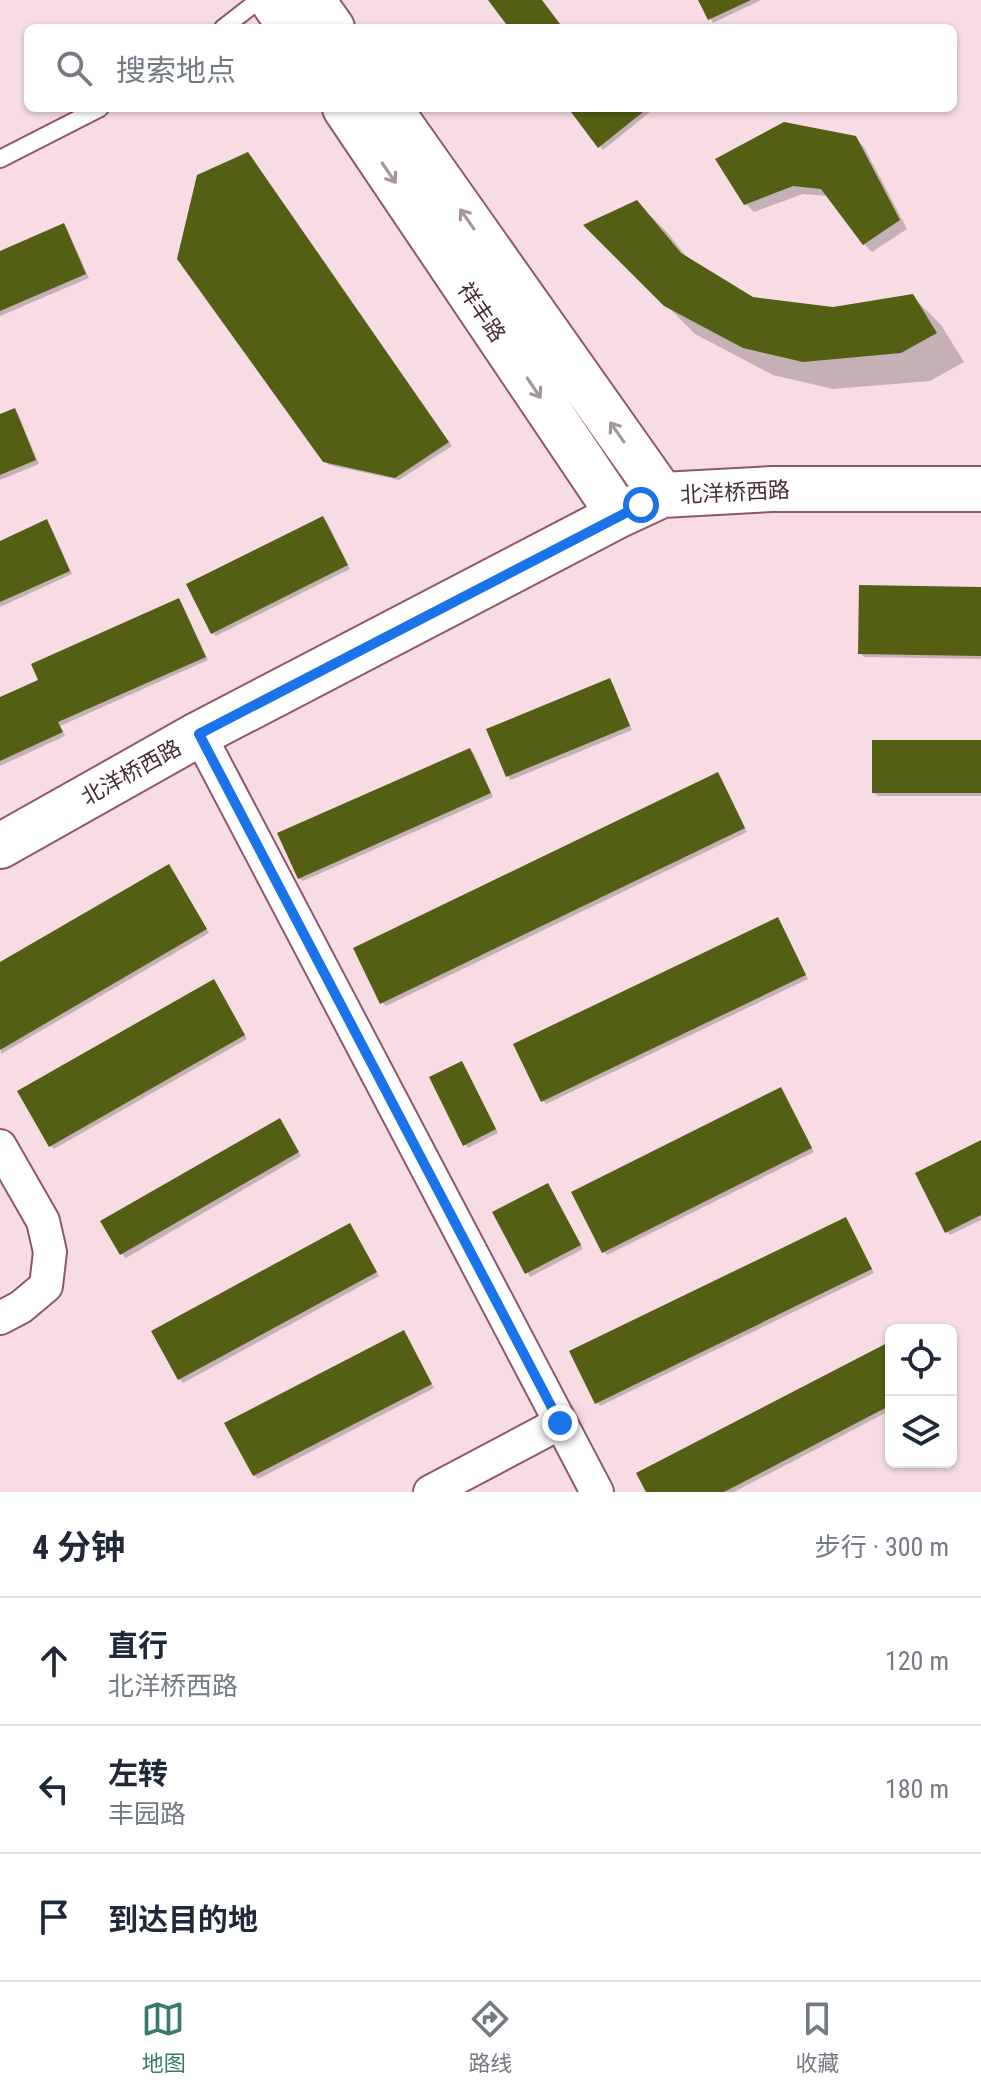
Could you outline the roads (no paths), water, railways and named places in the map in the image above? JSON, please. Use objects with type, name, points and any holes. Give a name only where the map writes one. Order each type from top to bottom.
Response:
[{"type":"main road","points":[[272,0],[288,24]]},
{"type":"main road","points":[[312,0],[329,24]]},
{"type":"main road","name":"祥丰路","points":[[348,112],[619,515]]},
{"type":"main road","name":"祥丰路","points":[[392,112],[662,495]]},
{"type":"main road","name":"北洋桥西路","points":[[0,846],[199,734],[662,495],[772,489],[981,489]]},
{"type":"street","points":[[199,734],[597,1492]]},
{"type":"street","points":[[0,1146],[43,1221],[50,1252],[46,1286],[21,1307],[0,1318]]},
{"type":"street","points":[[430,1492],[560,1423]]},
{"type":"lane","points":[[228,24],[259,0]]},
{"type":"lane","points":[[0,159],[92,112]]}]
